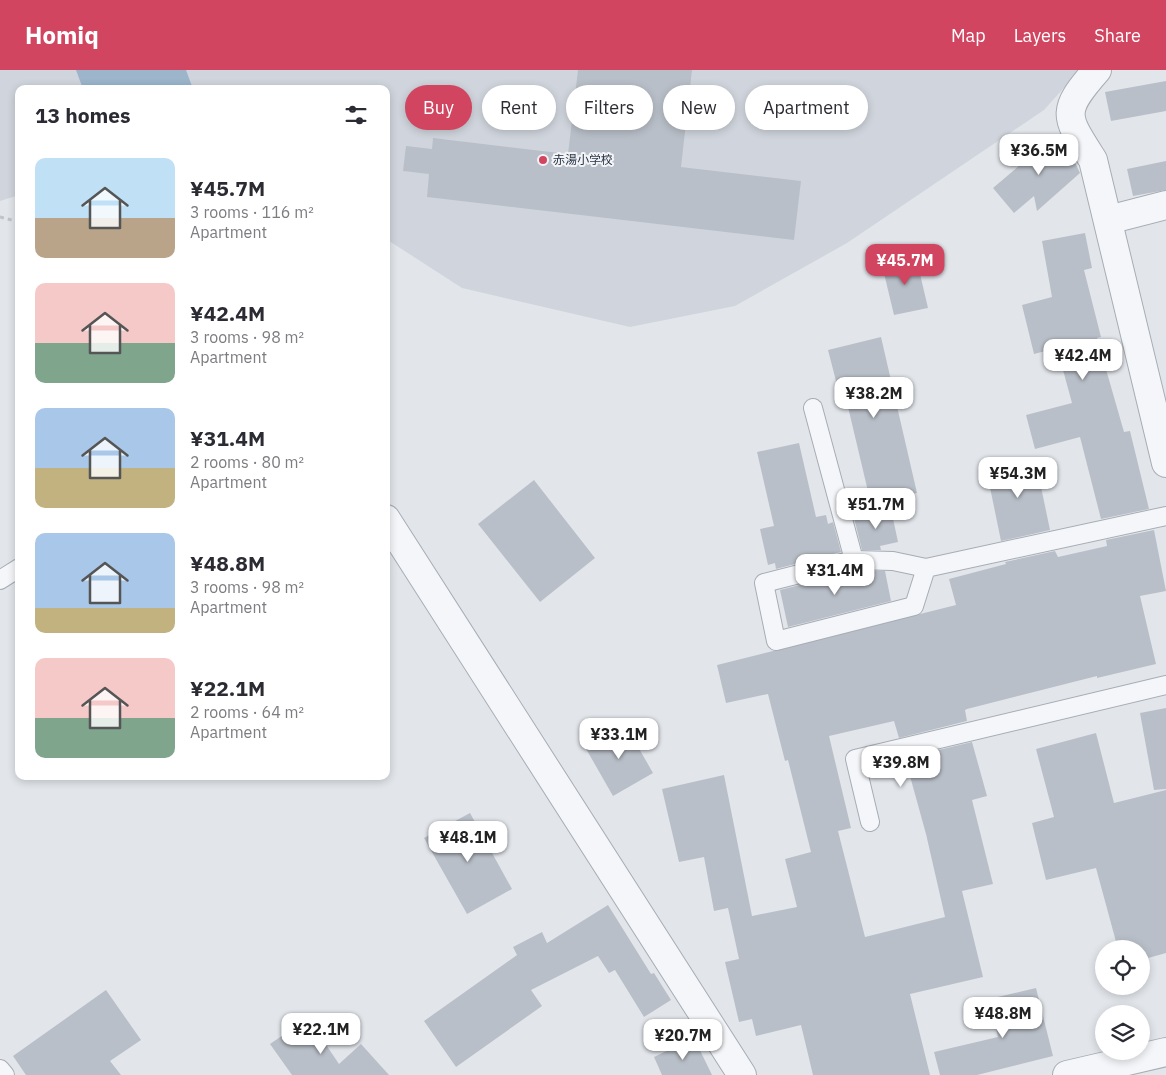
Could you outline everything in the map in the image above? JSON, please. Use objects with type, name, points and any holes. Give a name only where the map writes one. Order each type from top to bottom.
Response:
[{"type":"street","points":[[1097,70],[1070,108],[1071,125],[1094,160],[1166,463]]},
{"type":"street","points":[[1108,220],[1166,205]]},
{"type":"street","points":[[390,526],[742,1075]]},
{"type":"street","points":[[1068,1075],[1121,1069],[1166,1052]]},
{"type":"lane","points":[[813,408],[854,560]]},
{"type":"lane","points":[[926,568],[914,606],[776,641],[764,583],[854,560],[893,562],[926,568],[1166,516]]},
{"type":"lane","points":[[0,580],[15,571]]},
{"type":"lane","points":[[870,822],[855,759],[1166,685]]},
{"type":"lane","points":[[0,1069],[5,1075]]},
{"type":"path","points":[[0,217],[15,221]]},
{"type":"shaded area","points":[[0,70],[1080,70],[1044,110],[847,243],[735,306],[630,327],[462,288],[390,242],[390,85],[15,85],[15,196],[0,201]]},
{"type":"water","points":[[76,70],[186,70],[192,85],[82,85]]},
{"type":"building","name":"赤湯小学校","points":[[578,70],[692,70],[690,85],[663,85],[663,130],[685,130],[681,167],[801,181],[794,240],[427,197],[429,174],[403,171],[406,146],[432,149],[433,138],[568,154],[571,130],[653,130],[653,85],[576,85]]},
{"type":"building","points":[[1166,81],[1166,111],[1111,121],[1105,92]]},
{"type":"building","points":[[1055,135],[1070,152],[1080,173],[1037,211],[1034,196],[1014,213],[993,188]]},
{"type":"building","points":[[1166,161],[1166,190],[1133,196],[1127,169]]},
{"type":"building","points":[[1085,233],[1092,268],[1084,270],[1101,337],[1097,338],[1124,432],[1130,431],[1149,509],[1101,519],[1080,437],[1035,449],[1026,415],[1072,403],[1057,348],[1034,354],[1022,305],[1052,297],[1042,241]]},
{"type":"building","points":[[916,257],[928,308],[894,315],[882,265]]},
{"type":"building","points":[[881,337],[917,493],[871,504],[848,407],[843,408],[828,350]]},
{"type":"building","points":[[799,443],[816,517],[826,515],[828,524],[833,522],[841,552],[776,569],[775,563],[768,565],[760,529],[774,526],[757,452]]},
{"type":"building","points":[[1035,458],[1050,530],[1001,541],[986,468]]},
{"type":"building","points":[[534,480],[595,558],[540,602],[478,524]]},
{"type":"building","points":[[891,509],[898,542],[880,546],[881,550],[862,550],[854,518]]},
{"type":"building","points":[[1154,530],[1166,591],[1140,596],[1156,664],[1097,678],[1097,676],[967,709],[965,710],[967,721],[899,738],[894,721],[829,736],[851,828],[838,831],[865,937],[945,917],[926,834],[905,758],[972,742],[987,796],[972,800],[993,884],[962,891],[983,977],[910,994],[930,1075],[813,1075],[801,1025],[756,1036],[752,1019],[739,1022],[725,962],[739,959],[728,908],[714,911],[704,857],[679,862],[662,789],[724,775],[752,916],[797,907],[785,859],[811,852],[788,760],[785,761],[768,694],[726,703],[717,665],[956,605],[949,579],[1006,564],[1005,562],[1055,551],[1058,557],[1107,546],[1106,540]]},
{"type":"building","points":[[855,571],[885,571],[891,601],[788,627],[780,590]]},
{"type":"building","points":[[1166,708],[1166,789],[1154,790],[1140,713]]},
{"type":"building","points":[[625,724],[653,773],[613,796],[585,747]]},
{"type":"building","points":[[1096,733],[1114,803],[1166,790],[1166,953],[1150,957],[1150,940],[1116,940],[1096,868],[1046,880],[1032,823],[1054,817],[1036,749]]},
{"type":"building","points":[[470,813],[512,889],[467,914],[424,838]]},
{"type":"building","points":[[608,905],[651,974],[654,973],[671,1000],[644,1017],[615,970],[609,973],[598,956],[531,990],[542,1006],[456,1067],[424,1021],[517,955],[513,947],[542,932],[547,943]]},
{"type":"building","points":[[1036,988],[1053,1056],[977,1075],[940,1075],[934,1052],[998,1037],[989,999]]},
{"type":"building","points":[[106,990],[141,1040],[110,1061],[121,1075],[26,1075],[13,1056]]},
{"type":"building","points":[[308,1018],[339,1064],[361,1044],[389,1075],[292,1075],[270,1044]]},
{"type":"building","points":[[694,1038],[712,1075],[662,1075],[654,1057]]},
{"type":"place","name":"赤湯小学校","points":[[543,160]]}]
